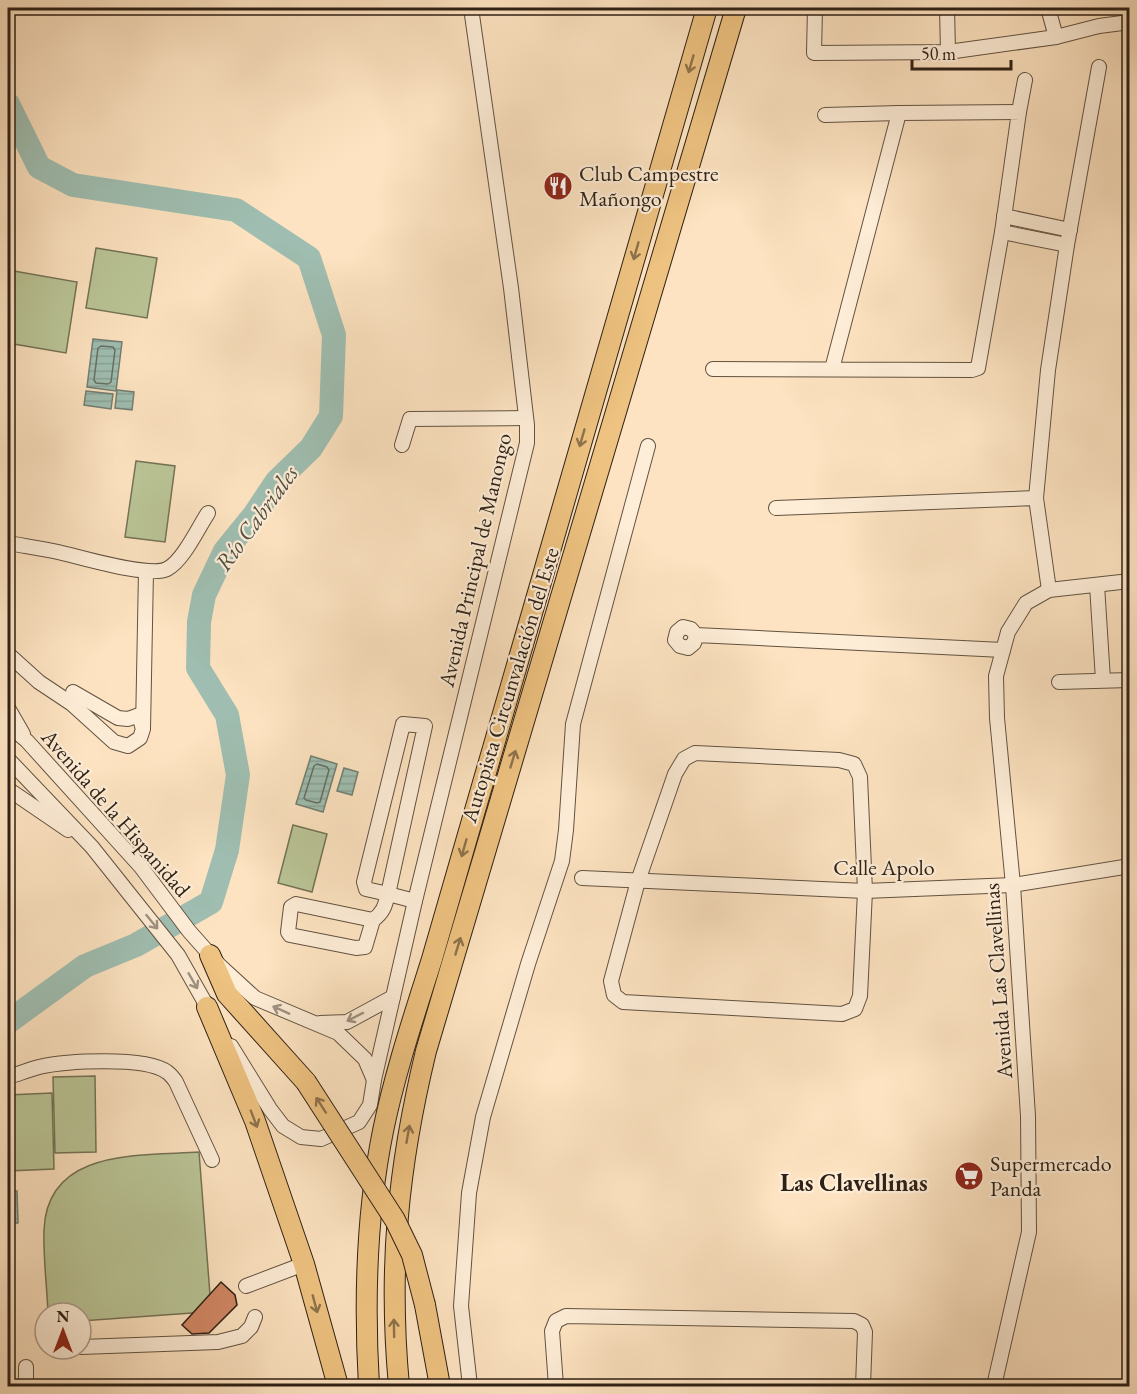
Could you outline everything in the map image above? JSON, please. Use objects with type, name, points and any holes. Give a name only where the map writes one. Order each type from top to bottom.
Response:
[{"type":"highway","name":"Autopista Circunvalación del Este","points":[[369,1386],[368,1260],[376,1170],[393,1088],[707,8]]},
{"type":"highway","name":"Autopista Circunvalación del Este","points":[[399,1386],[394,1336],[394,1255],[402,1172],[419,1081],[736,8]]},
{"type":"highway","points":[[210,955],[227,994],[306,1082],[395,1220],[412,1255],[425,1305],[440,1386]]},
{"type":"highway","points":[[207,1007],[255,1121],[304,1264],[338,1386]]},
{"type":"street","name":"Avenida Principal de Manongo","points":[[207,1007],[270,1109],[283,1126],[302,1137],[321,1139],[359,1122],[370,1105],[415,902],[527,443],[511,288],[471,8]]},
{"type":"street","points":[[815,8],[814,53],[948,52],[1056,37],[1130,21]]},
{"type":"street","points":[[947,8],[948,52]]},
{"type":"street","points":[[1048,8],[1056,37]]},
{"type":"street","points":[[1099,67],[1067,245],[1048,370],[1036,498],[1049,590],[1130,581]]},
{"type":"street","points":[[713,369],[972,370],[978,368],[1025,80]]},
{"type":"street","points":[[825,115],[1019,112]]},
{"type":"street","points":[[832,369],[899,113]]},
{"type":"street","points":[[1004,216],[1070,230]]},
{"type":"street","points":[[1002,232],[1067,245]]},
{"type":"street","points":[[402,445],[410,419],[526,417]]},
{"type":"street","points":[[470,1386],[461,1306],[470,1193],[483,1117],[528,964],[562,861],[573,724],[648,446]]},
{"type":"street","points":[[776,508],[1036,498]]},
{"type":"street","points":[[8,543],[146,571],[161,571],[170,568],[178,560],[208,513]]},
{"type":"street","points":[[8,654],[39,682],[72,704],[114,742],[128,746],[140,738],[143,729],[146,571]]},
{"type":"street","points":[[1097,585],[1103,680]]},
{"type":"street","name":"Avenida Las Clavellinas","points":[[994,1386],[1029,1232],[1028,1116],[996,676],[1008,632],[1026,603],[1049,590]]},
{"type":"street","points":[[696,635],[1003,650]]},
{"type":"street","points":[[1059,682],[1130,680]]},
{"type":"street","points":[[73,692],[118,718],[128,719],[139,715],[143,729]]},
{"type":"street","points":[[8,708],[27,741]]},
{"type":"street","points":[[373,920],[296,904],[291,907],[288,932],[290,935],[365,947],[373,920],[385,907],[388,894],[425,726],[405,724],[401,726],[364,882],[366,889],[388,894],[415,902]]},
{"type":"street","name":"Avenida de la Hispanidad","points":[[8,725],[27,741],[141,867],[189,932],[210,955],[255,998],[338,1033],[365,1059],[374,1080]]},
{"type":"street","points":[[695,753],[839,760],[854,764],[860,777],[865,891],[860,996],[855,1009],[842,1014],[622,1002],[614,995],[611,981],[638,881],[675,774],[684,759],[695,753]]},
{"type":"street","name":"Avenida de la Hispanidad","points":[[8,759],[92,847],[178,955],[207,1007]]},
{"type":"street","points":[[8,789],[92,847]]},
{"type":"street","name":"Calle Apolo","points":[[582,878],[865,891],[1013,885],[1130,866]]},
{"type":"street","points":[[313,1024],[347,1022],[393,997]]},
{"type":"street","points":[[8,1077],[40,1067],[87,1062],[144,1064],[167,1072],[176,1083],[212,1160]]},
{"type":"street","points":[[246,1286],[304,1264]]},
{"type":"street","points":[[556,1386],[552,1331],[556,1321],[566,1316],[854,1321],[862,1325],[865,1332],[863,1386]]},
{"type":"street","points":[[93,1347],[218,1342],[242,1336],[251,1327],[255,1317]]},
{"type":"street","points":[[26,1367],[26,1386]]},
{"type":"green space","points":[[96,248],[157,258],[147,318],[86,308]]},
{"type":"green space","points":[[8,270],[77,282],[66,353],[8,343]]},
{"type":"green space","points":[[136,461],[175,466],[165,542],[125,537]]},
{"type":"green space","points":[[293,825],[327,834],[312,892],[278,883]]},
{"type":"green space","points":[[95,1076],[96,1152],[55,1153],[53,1077]]},
{"type":"green space","points":[[52,1093],[54,1169],[8,1171],[8,1095]]},
{"type":"green space","points":[[199,1152],[211,1308],[206,1312],[93,1320],[93,1301],[47,1301],[44,1230],[49,1203],[61,1184],[79,1170],[100,1162],[150,1154]]},
{"type":"water","points":[[93,339],[122,342],[116,391],[87,387]]},
{"type":"water","points":[[117,390],[134,392],[132,410],[115,408]]},
{"type":"water","points":[[86,391],[113,394],[111,409],[84,405]]},
{"type":"water","points":[[311,756],[337,764],[323,812],[296,804]]},
{"type":"water","points":[[344,768],[358,772],[352,795],[337,791]]},
{"type":"water","points":[[8,1191],[17,1191],[18,1223],[8,1223]]},
{"type":"building","points":[[221,1282],[235,1295],[237,1305],[209,1333],[192,1334],[182,1325]]},
{"type":"waterway","name":"Río Cabriales","points":[[8,104],[39,167],[73,185],[236,210],[309,258],[334,335],[331,416],[311,448],[277,481],[255,514],[225,551],[204,595],[199,622],[198,668],[227,715],[238,775],[227,850],[211,902],[136,945],[85,966],[8,1022]]},
{"type":"place","name":"Club Campestre Mañongo","points":[[558,186]]},
{"type":"place","name":"Supermercado Panda","points":[[969,1176]]},
{"type":"district","name":"Las Clavellinas","points":[[854,1182]]}]
